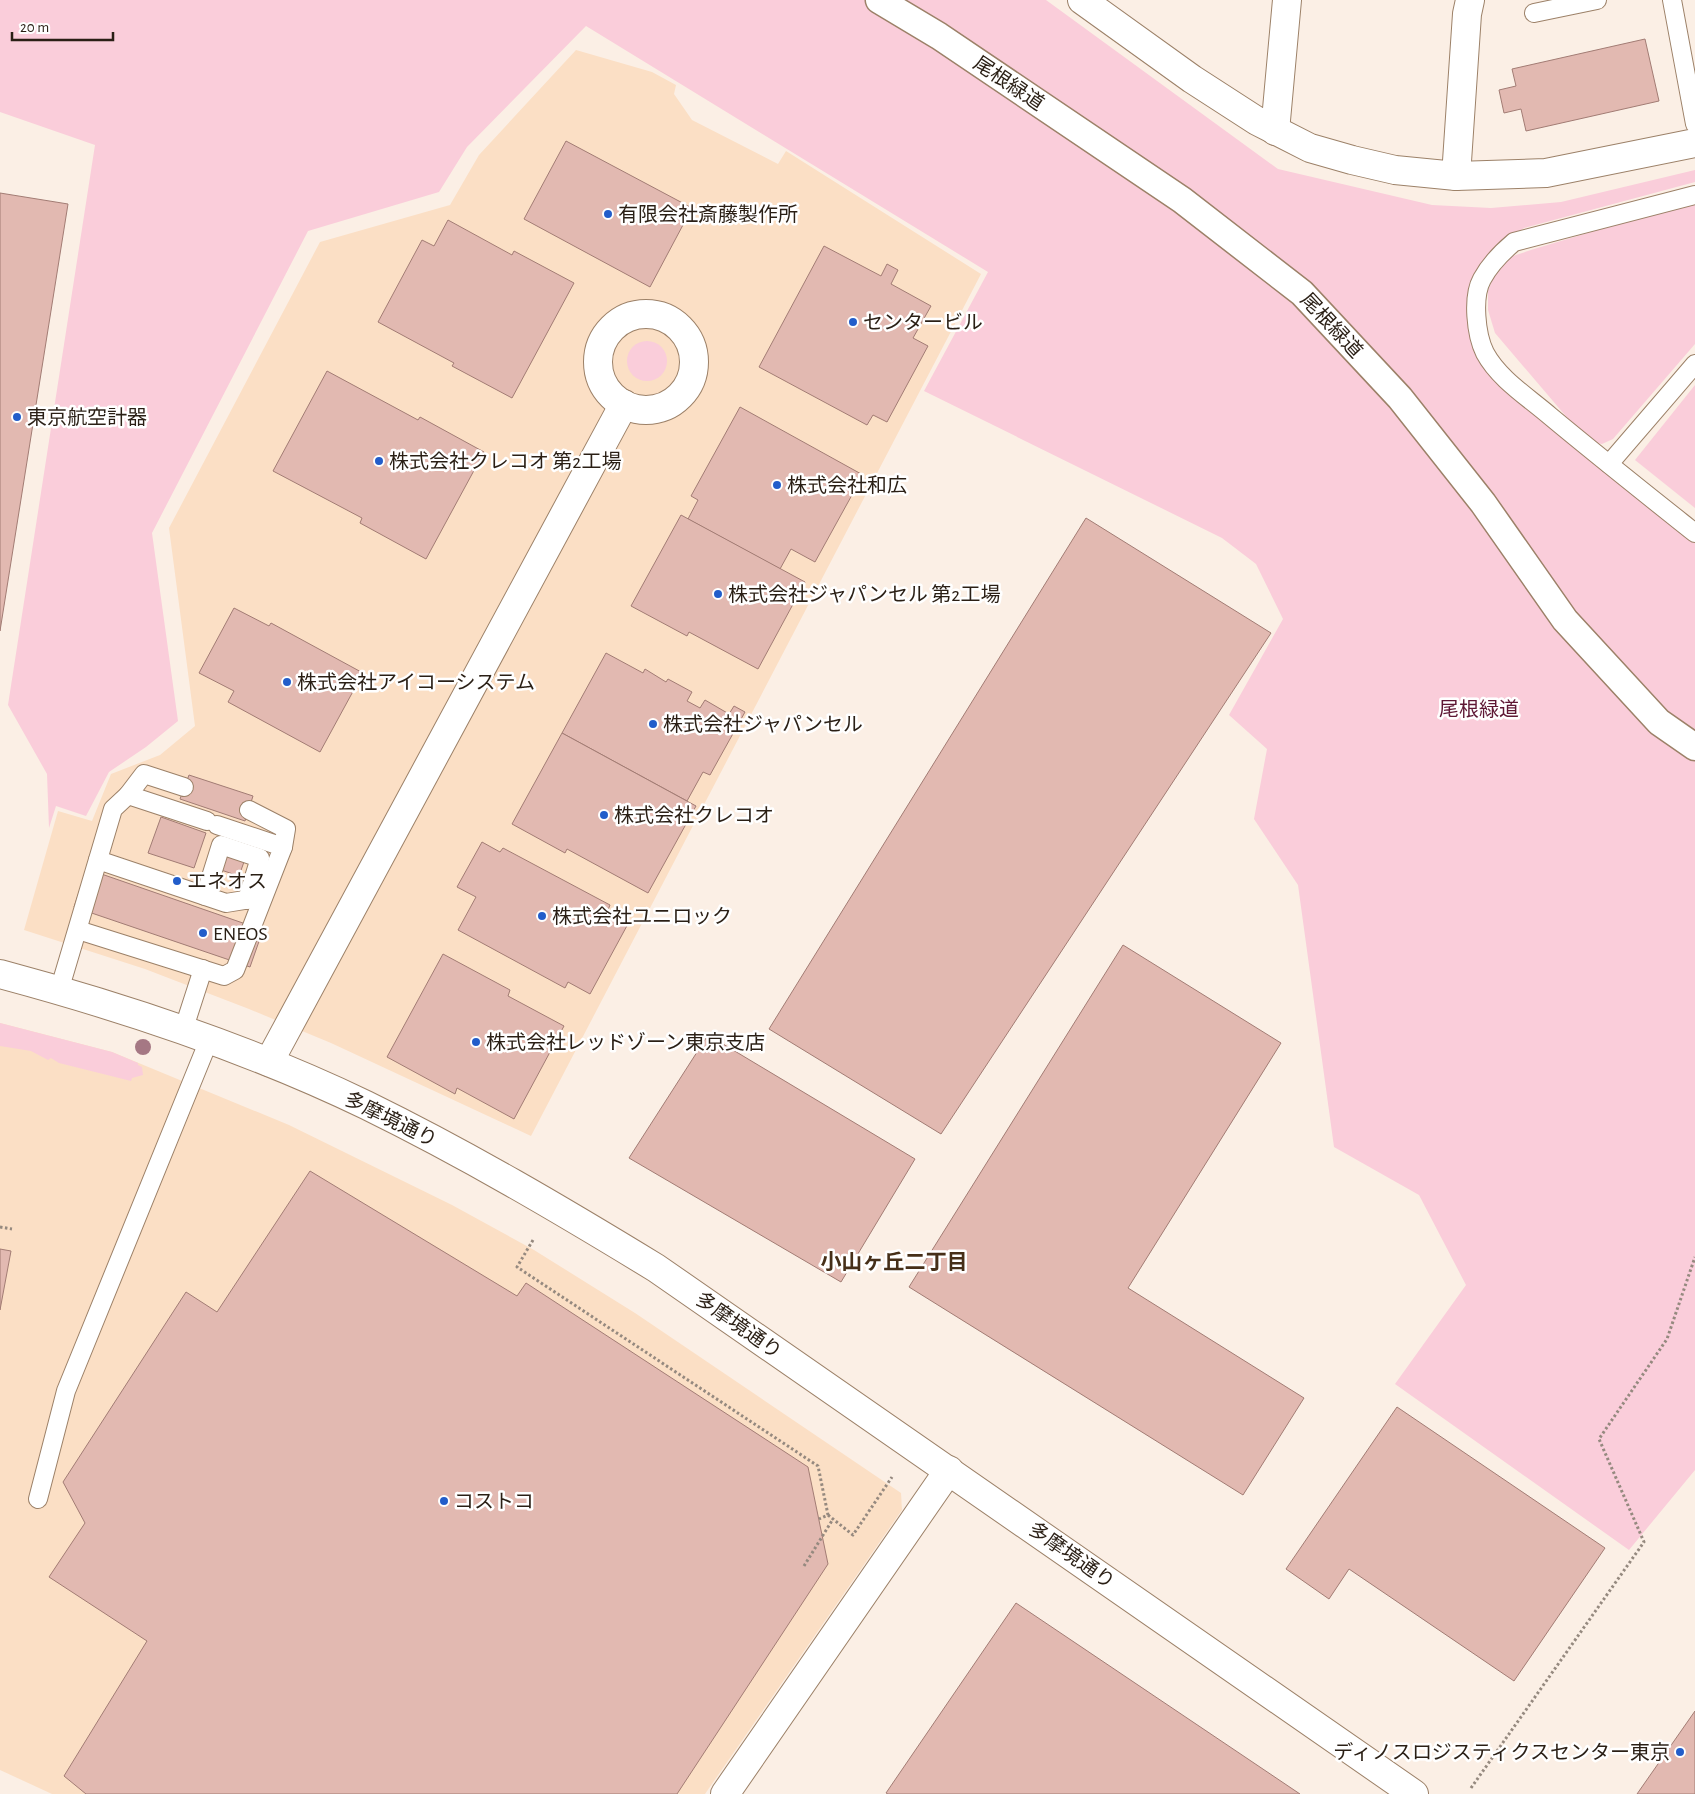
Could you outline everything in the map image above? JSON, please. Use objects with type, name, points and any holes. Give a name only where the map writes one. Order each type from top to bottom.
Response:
[{"type":"street","name":"尾根緑道","points":[[880,0],[939,36],[1174,195],[1302,293],[1400,398],[1482,503],[1565,620],[1659,722],[1695,747]]},
{"type":"street","points":[[1082,0],[1192,79],[1257,121],[1310,148],[1352,160],[1395,170],[1456,176],[1546,172],[1695,143]]},
{"type":"street","points":[[1275,131],[1287,0]]},
{"type":"street","points":[[1456,176],[1470,0]]},
{"type":"street","points":[[269,1062],[624,404]]},
{"type":"street","name":"多摩境通り","points":[[0,974],[121,1010],[269,1062],[365,1105],[532,1192],[656,1268],[1414,1794]]},
{"type":"street","points":[[725,1794],[948,1470]]},
{"type":"lane","points":[[1534,13],[1597,0]]},
{"type":"lane","points":[[1672,0],[1695,124]]},
{"type":"lane","points":[[1695,195],[1514,242],[1494,260],[1481,281],[1477,303],[1477,328],[1485,352],[1503,376],[1608,464],[1695,533]]},
{"type":"lane","points":[[1608,464],[1695,364]]},
{"type":"lane","points":[[59,991],[113,808],[128,794],[144,774],[184,787]]},
{"type":"lane","points":[[128,794],[283,847]]},
{"type":"lane","points":[[249,810],[286,829],[283,847],[254,898]]},
{"type":"lane","points":[[78,930],[224,976],[235,970],[254,898],[260,858],[222,845],[205,896]]},
{"type":"lane","points":[[98,860],[226,903],[254,898]]},
{"type":"lane","points":[[183,1032],[203,970]]},
{"type":"lane","points":[[38,1499],[66,1391],[209,1040]]},
{"type":"path","points":[[0,1227],[12,1229]]},
{"type":"path","points":[[533,1240],[517,1267],[818,1466],[828,1516],[853,1535],[892,1477]]},
{"type":"path","points":[[1471,1788],[1644,1542],[1599,1440],[1667,1339],[1695,1257]]},
{"type":"path","points":[[819,1519],[828,1516]]},
{"type":"path","points":[[804,1566],[833,1519]]},
{"type":"shaded area","points":[[576,50],[652,72],[676,85],[674,94],[692,120],[778,164],[786,151],[981,274],[531,1136],[331,1043],[249,1009],[145,969],[24,930],[58,811],[92,821],[111,774],[160,755],[195,726],[169,528],[320,242],[450,205],[479,155]]},
{"type":"shaded area","name":"コストコ","points":[[0,1023],[112,1052],[289,1125],[452,1205],[534,1250],[635,1313],[901,1493],[902,1510],[705,1794],[52,1794],[0,1770]]},
{"type":"green space","name":"尾根緑道","points":[[0,0],[1046,0],[1278,169],[1432,205],[1491,208],[1561,202],[1695,170],[1695,182],[1524,228],[1490,252],[1481,265],[1478,344],[1695,539],[1695,1470],[1629,1550],[1395,1384],[1466,1285],[1419,1195],[1334,1147],[1298,885],[1254,819],[1267,749],[1229,715],[1283,619],[1256,564],[1222,538],[924,391],[988,272],[586,26],[467,147],[439,192],[308,231],[152,533],[178,721],[146,747],[109,772],[86,816],[56,806],[49,828],[47,774],[8,705],[95,145],[0,112]]},
{"type":"green space","points":[[1695,201],[1695,344],[1613,439],[1602,444],[1587,441],[1495,333],[1488,310],[1488,291],[1493,278],[1510,257]]},
{"type":"green space","points":[[647,341],[661,347],[667,361],[661,375],[647,381],[633,375],[627,361],[633,347]]},
{"type":"green space","points":[[1695,385],[1695,508],[1635,460]]},
{"type":"green space","points":[[0,1023],[112,1052],[138,1063],[142,1067],[143,1075],[132,1078],[131,1081],[59,1063],[51,1058],[48,1060],[31,1051],[0,1046]]},
{"type":"building","points":[[1645,39],[1659,101],[1526,131],[1521,109],[1504,113],[1499,90],[1516,86],[1512,69]]},
{"type":"building","name":"有限会社斎藤製作所","points":[[566,141],[692,208],[650,287],[524,219]]},
{"type":"building","name":"東京航空計器","points":[[0,193],[68,204],[0,631]]},
{"type":"building","points":[[448,220],[512,255],[514,251],[574,283],[512,398],[452,366],[454,363],[378,322],[422,240],[434,246]]},
{"type":"building","name":"センタービル","points":[[824,246],[881,276],[887,264],[898,270],[891,284],[931,306],[913,338],[928,346],[887,422],[873,415],[867,425],[759,367]]},
{"type":"building","name":"株式会社クレコオ 第2工場","points":[[327,371],[418,420],[420,417],[484,452],[426,559],[360,523],[362,518],[273,471]]},
{"type":"building","name":"株式会社和広","points":[[740,407],[863,475],[815,562],[791,549],[780,569],[688,519],[698,500],[691,496]]},
{"type":"building","name":"株式会社ジャパンセル 第2工場","points":[[681,515],[805,582],[758,669],[689,632],[687,636],[631,606]]},
{"type":"building","points":[[1086,518],[1271,633],[941,1134],[769,1029]]},
{"type":"building","name":"株式会社アイコーシステム","points":[[234,608],[269,626],[271,623],[363,673],[320,752],[228,702],[234,691],[199,673]]},
{"type":"building","name":"株式会社ジャパンセル","points":[[606,653],[643,673],[645,669],[666,682],[668,679],[692,692],[687,701],[700,708],[705,700],[729,714],[734,706],[745,712],[710,775],[703,772],[687,801],[562,733]]},
{"type":"building","name":"株式会社クレコオ","points":[[562,733],[696,806],[648,893],[567,849],[565,853],[512,824]]},
{"type":"building","points":[[189,775],[253,796],[245,821],[180,799]]},
{"type":"building","points":[[161,817],[206,833],[194,868],[148,853]]},
{"type":"building","name":"株式会社ユニロック","points":[[482,842],[500,852],[503,848],[610,905],[608,910],[629,922],[590,994],[568,982],[565,988],[458,930],[476,897],[457,887]]},
{"type":"building","points":[[226,853],[245,859],[239,876],[221,870]]},
{"type":"building","points":[[87,869],[263,930],[250,967],[74,907]]},
{"type":"building","points":[[1123,945],[1281,1043],[1128,1288],[1304,1398],[1243,1495],[909,1287]]},
{"type":"building","name":"株式会社レッドゾーン東京支店","points":[[443,954],[510,990],[508,996],[564,1026],[514,1119],[457,1088],[455,1094],[387,1057]]},
{"type":"building","points":[[708,1035],[915,1159],[841,1282],[629,1158]]},
{"type":"building","name":"コストコ","points":[[310,1171],[517,1296],[526,1283],[808,1467],[828,1564],[677,1794],[86,1794],[64,1776],[147,1641],[49,1577],[85,1523],[63,1482],[186,1292],[217,1312]]},
{"type":"building","points":[[0,1249],[11,1251],[0,1310]]},
{"type":"building","points":[[1397,1407],[1605,1548],[1514,1681],[1349,1569],[1329,1599],[1286,1569]]},
{"type":"building","points":[[1016,1603],[1300,1794],[886,1793]]},
{"type":"building","name":"ディノスロジスティクスセンター東京","points":[[1695,1711],[1695,1794],[1637,1794]]},
{"type":"place","name":"有限会社斎藤製作所","points":[[608,214]]},
{"type":"place","name":"センタービル","points":[[853,322]]},
{"type":"place","name":"東京航空計器","points":[[17,417]]},
{"type":"place","name":"株式会社クレコオ 第2工場","points":[[379,461]]},
{"type":"place","name":"株式会社和広","points":[[777,485]]},
{"type":"place","name":"株式会社ジャパンセル 第2工場","points":[[718,594]]},
{"type":"place","name":"株式会社アイコーシステム","points":[[287,682]]},
{"type":"place","name":"株式会社ジャパンセル","points":[[653,724]]},
{"type":"place","name":"株式会社クレコオ","points":[[604,815]]},
{"type":"place","name":"エネオス","points":[[177,881]]},
{"type":"place","name":"株式会社ユニロック","points":[[542,916]]},
{"type":"place","name":"ENEOS","points":[[203,933]]},
{"type":"place","name":"株式会社レッドゾーン東京支店","points":[[476,1042]]},
{"type":"place","name":"コストコ","points":[[444,1501]]},
{"type":"place","name":"ディノスロジスティクスセンター東京","points":[[1680,1752]]},
{"type":"district","name":"小山ヶ丘二丁目","points":[[894,1262]]}]
